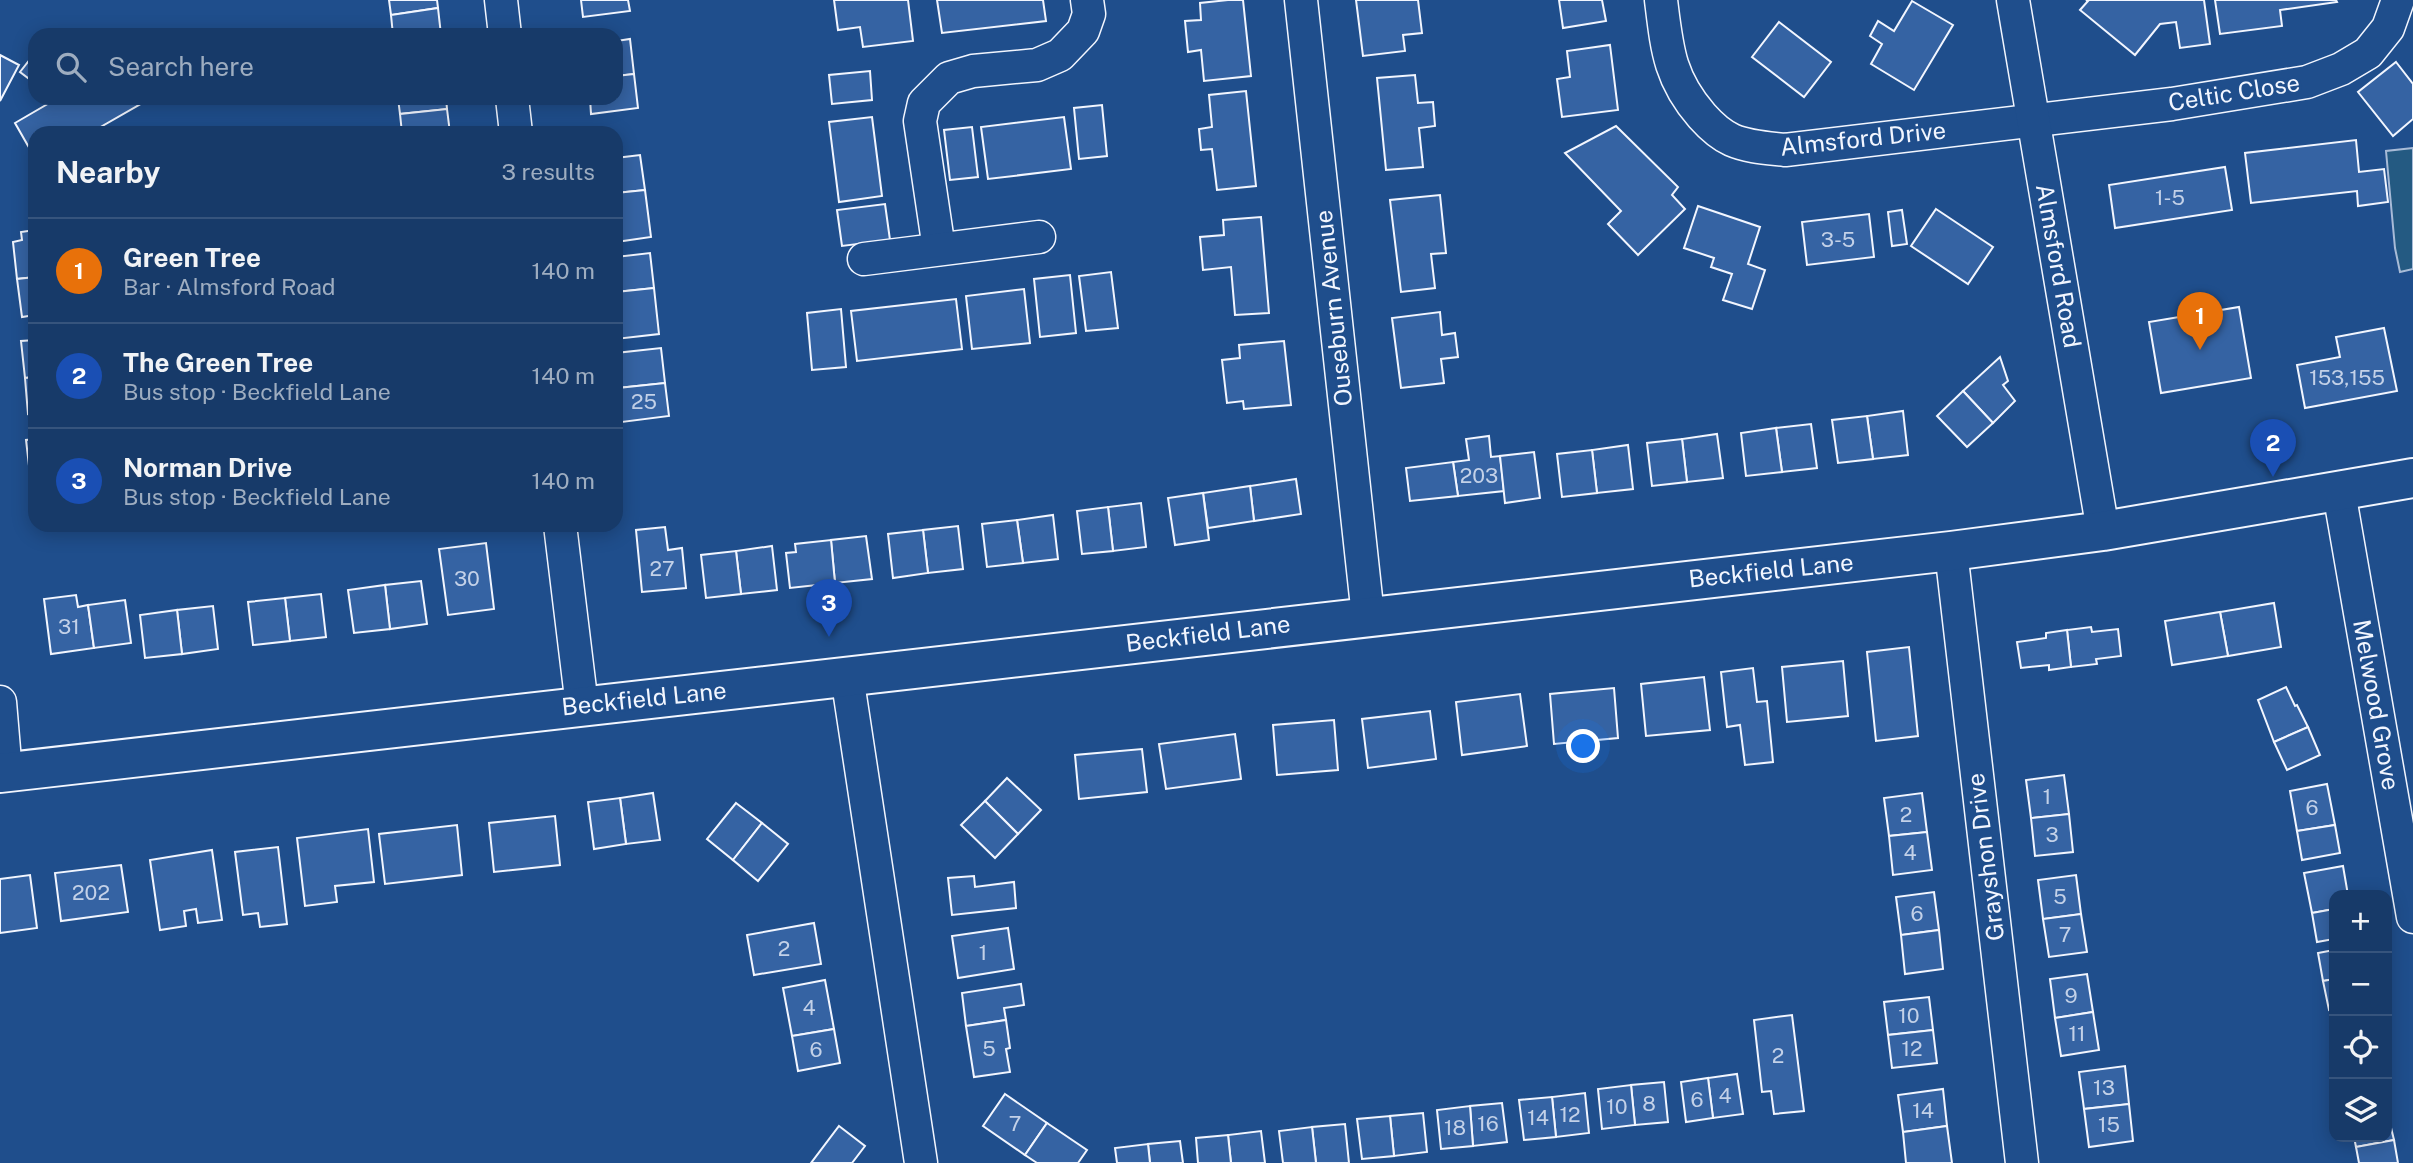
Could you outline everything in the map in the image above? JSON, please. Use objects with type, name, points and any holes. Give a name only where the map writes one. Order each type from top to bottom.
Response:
[{"type":"street","points":[[501,0],[504,28]]},
{"type":"street","points":[[939,249],[920,121],[923,103],[949,78],[973,71],[1037,65],[1060,55],[1083,31],[1088,14],[1087,0]]},
{"type":"street","name":"Ouseburn Avenue","points":[[1301,0],[1368,616]]},
{"type":"street","name":"Almsford Drive","points":[[1661,0],[1673,73],[1687,98],[1709,124],[1731,140],[1759,148],[1785,150],[2033,121]]},
{"type":"street","name":"Almsford Road","points":[[2013,0],[2103,531]]},
{"type":"street","name":"Celtic Close","points":[[2033,121],[2172,104],[2307,82],[2341,69],[2368,53],[2388,27],[2398,0]]},
{"type":"street","points":[[513,105],[515,126]]},
{"type":"street","points":[[864,260],[1039,237]]},
{"type":"street","name":"Beckfield Lane","points":[[3,773],[1951,551],[2103,531],[2413,478]]},
{"type":"street","name":"Melwood Grove","points":[[2339,492],[2413,917]]},
{"type":"street","points":[[561,532],[582,706]]},
{"type":"street","name":"Grayshon Drive","points":[[1951,551],[2022,1163]]},
{"type":"street","points":[[847,676],[921,1163]]},
{"type":"street","points":[[0,702],[3,773]]},
{"type":"shaded area","points":[[2413,148],[2413,269],[2400,272],[2395,248],[2386,151]]},
{"type":"building","points":[[389,0],[437,0],[438,8],[391,15]]},
{"type":"building","points":[[581,0],[628,0],[630,11],[583,17]]},
{"type":"building","points":[[834,0],[908,0],[913,41],[863,47],[860,27],[838,30]]},
{"type":"building","points":[[937,0],[1043,0],[1046,21],[942,33]]},
{"type":"building","points":[[1243,0],[1251,76],[1204,81],[1201,50],[1188,52],[1185,21],[1201,20],[1200,3]]},
{"type":"building","points":[[1356,0],[1418,0],[1422,33],[1403,35],[1405,51],[1363,56]]},
{"type":"building","points":[[1559,0],[1602,0],[1606,21],[1563,28]]},
{"type":"building","points":[[2086,0],[2204,0],[2210,44],[2180,48],[2176,22],[2160,24],[2135,55],[2080,10],[2088,1]]},
{"type":"building","points":[[2215,0],[2337,2],[2280,10],[2282,26],[2220,34]]},
{"type":"building","points":[[1912,1],[1953,25],[1914,90],[1871,64],[1882,44],[1870,36],[1878,21],[1894,31]]},
{"type":"building","points":[[438,8],[440,28],[392,28],[391,15]]},
{"type":"building","points":[[1779,22],[1831,62],[1804,97],[1752,57]]},
{"type":"building","points":[[630,39],[634,74],[623,75],[623,40]]},
{"type":"building","points":[[1610,45],[1618,110],[1562,117],[1557,79],[1570,77],[1567,51]]},
{"type":"building","points":[[0,55],[19,65],[0,101]]},
{"type":"building","points":[[28,62],[28,78],[20,72]]},
{"type":"building","points":[[2396,62],[2413,84],[2413,119],[2393,136],[2358,92]]},
{"type":"building","points":[[870,71],[872,100],[832,104],[829,75]]},
{"type":"building","points":[[634,74],[638,108],[591,114],[590,105],[623,105],[623,75]]},
{"type":"building","points":[[1415,75],[1418,103],[1433,102],[1435,126],[1419,128],[1423,167],[1386,170],[1377,78]]},
{"type":"building","points":[[1246,91],[1256,186],[1217,190],[1212,149],[1201,150],[1199,129],[1212,127],[1209,95]]},
{"type":"building","points":[[46,105],[139,105],[102,126],[28,126],[28,146],[15,123]]},
{"type":"building","points":[[399,105],[447,105],[447,109],[400,114]]},
{"type":"building","points":[[1102,105],[1107,156],[1079,159],[1074,108]]},
{"type":"building","points":[[447,109],[449,126],[401,126],[400,114]]},
{"type":"building","points":[[872,117],[882,196],[839,202],[829,122]]},
{"type":"building","points":[[1064,117],[1071,169],[988,179],[981,127]]},
{"type":"building","points":[[1616,126],[1678,187],[1672,195],[1685,209],[1638,255],[1608,224],[1621,211],[1565,153]]},
{"type":"building","points":[[972,127],[978,177],[950,180],[944,130]]},
{"type":"building","points":[[2356,140],[2359,172],[2384,169],[2388,202],[2358,206],[2357,191],[2251,203],[2245,153]]},
{"type":"building","points":[[640,155],[645,190],[623,192],[623,157]]},
{"type":"building","points":[[2225,167],[2232,210],[2115,228],[2109,185]]},
{"type":"building","points":[[645,190],[651,237],[623,241],[623,192]]},
{"type":"building","points":[[1440,195],[1446,253],[1431,254],[1435,288],[1401,292],[1390,200]]},
{"type":"building","points":[[885,204],[890,240],[842,246],[837,210]]},
{"type":"building","points":[[1698,206],[1760,227],[1748,264],[1765,270],[1752,309],[1723,300],[1732,274],[1711,267],[1714,258],[1684,248]]},
{"type":"building","points":[[1936,209],[1993,247],[1968,284],[1911,246]]},
{"type":"building","points":[[1902,210],[1907,244],[1892,246],[1888,212]]},
{"type":"building","points":[[1869,214],[1874,257],[1807,265],[1802,222]]},
{"type":"building","points":[[1261,217],[1269,313],[1235,315],[1231,267],[1203,270],[1200,237],[1224,235],[1223,220]]},
{"type":"building","points":[[28,231],[28,278],[17,279],[13,242],[22,240],[21,232]]},
{"type":"building","points":[[650,253],[654,288],[623,291],[623,256]]},
{"type":"building","points":[[1111,272],[1118,328],[1086,331],[1079,276]]},
{"type":"building","points":[[1070,275],[1076,333],[1040,337],[1034,279]]},
{"type":"building","points":[[28,278],[28,316],[22,317],[17,279]]},
{"type":"building","points":[[654,288],[659,334],[623,338],[623,291]]},
{"type":"building","points":[[1024,289],[1030,343],[972,349],[966,296]]},
{"type":"building","points":[[956,299],[962,349],[857,361],[851,311]]},
{"type":"building","points":[[2239,307],[2251,378],[2161,393],[2149,322]]},
{"type":"building","points":[[841,309],[846,367],[812,370],[807,313]]},
{"type":"building","points":[[1440,312],[1442,335],[1455,333],[1458,357],[1441,359],[1444,383],[1401,388],[1392,318]]},
{"type":"building","points":[[2384,328],[2397,391],[2305,408],[2297,365],[2340,357],[2336,337]]},
{"type":"building","points":[[28,340],[28,378],[25,378],[21,341]]},
{"type":"building","points":[[1284,341],[1291,405],[1244,409],[1243,401],[1227,403],[1222,360],[1240,358],[1239,345]]},
{"type":"building","points":[[661,348],[665,383],[623,387],[623,352]]},
{"type":"building","points":[[2000,357],[2008,381],[2003,385],[2015,401],[1993,423],[1963,391]]},
{"type":"building","points":[[25,378],[28,378],[28,414]]},
{"type":"building","points":[[665,383],[669,416],[623,422],[623,387]]},
{"type":"building","points":[[1963,391],[1993,423],[1967,447],[1937,416]]},
{"type":"building","points":[[1903,411],[1908,455],[1873,459],[1867,416]]},
{"type":"building","points":[[1867,416],[1873,459],[1838,463],[1832,420]]},
{"type":"building","points":[[1811,424],[1817,468],[1782,472],[1776,428]]},
{"type":"building","points":[[1776,428],[1782,472],[1746,476],[1741,433]]},
{"type":"building","points":[[1717,434],[1723,478],[1687,482],[1682,439]]},
{"type":"building","points":[[1489,436],[1491,457],[1500,456],[1504,491],[1458,496],[1453,462],[1469,460],[1466,439]]},
{"type":"building","points":[[1682,439],[1687,482],[1652,486],[1647,443]]},
{"type":"building","points":[[1628,445],[1633,489],[1597,493],[1592,450]]},
{"type":"building","points":[[1592,450],[1597,493],[1562,497],[1557,454]]},
{"type":"building","points":[[1534,452],[1540,498],[1505,503],[1500,456]]},
{"type":"building","points":[[1453,462],[1458,496],[1410,501],[1406,468]]},
{"type":"building","points":[[1296,479],[1301,514],[1254,521],[1250,486]]},
{"type":"building","points":[[1250,486],[1254,521],[1208,528],[1203,493]]},
{"type":"building","points":[[1203,493],[1209,540],[1175,545],[1168,498]]},
{"type":"building","points":[[1141,503],[1146,547],[1113,551],[1108,507]]},
{"type":"building","points":[[1108,507],[1113,551],[1082,554],[1077,511]]},
{"type":"building","points":[[1053,515],[1058,559],[1023,563],[1017,520]]},
{"type":"building","points":[[1017,520],[1023,563],[987,567],[982,524]]},
{"type":"building","points":[[958,526],[963,569],[928,573],[923,530]]},
{"type":"building","points":[[665,527],[668,550],[682,548],[686,588],[642,592],[636,530]]},
{"type":"building","points":[[923,530],[928,573],[893,578],[888,534]]},
{"type":"building","points":[[866,536],[872,579],[835,583],[831,540]]},
{"type":"building","points":[[831,540],[835,583],[790,588],[786,553],[796,552],[795,544]]},
{"type":"building","points":[[486,543],[494,609],[448,615],[439,549]]},
{"type":"building","points":[[772,546],[777,590],[741,594],[736,551]]},
{"type":"building","points":[[736,551],[741,594],[706,598],[701,555]]},
{"type":"building","points":[[421,581],[427,624],[390,629],[385,585]]},
{"type":"building","points":[[385,585],[390,629],[354,633],[348,590]]},
{"type":"building","points":[[321,594],[326,637],[290,641],[285,598]]},
{"type":"building","points":[[76,595],[78,607],[88,605],[94,648],[51,654],[44,599]]},
{"type":"building","points":[[285,598],[290,641],[253,645],[248,602]]},
{"type":"building","points":[[125,600],[131,643],[94,648],[88,605]]},
{"type":"building","points":[[2274,603],[2281,647],[2228,656],[2220,612]]},
{"type":"building","points":[[213,606],[218,649],[182,654],[177,610]]},
{"type":"building","points":[[177,610],[182,654],[145,658],[140,615]]},
{"type":"building","points":[[2220,612],[2228,656],[2172,665],[2165,621]]},
{"type":"building","points":[[2091,627],[2092,632],[2118,629],[2121,656],[2096,659],[2097,664],[2071,667],[2067,630]]},
{"type":"building","points":[[2067,630],[2071,667],[2049,670],[2049,665],[2021,668],[2017,642],[2046,638],[2046,633]]},
{"type":"building","points":[[1909,647],[1918,736],[1876,741],[1867,652]]},
{"type":"building","points":[[1843,661],[1848,716],[1787,722],[1782,667]]},
{"type":"building","points":[[1753,668],[1757,702],[1767,701],[1773,762],[1745,765],[1740,725],[1727,727],[1721,672]]},
{"type":"building","points":[[1704,677],[1710,730],[1646,736],[1641,684]]},
{"type":"building","points":[[2286,687],[2308,727],[2274,742],[2258,700]]},
{"type":"building","points":[[1614,688],[1618,738],[1554,744],[1550,694]]},
{"type":"building","points":[[1520,694],[1527,746],[1462,755],[1456,702]]},
{"type":"building","points":[[1430,711],[1436,759],[1368,768],[1362,719]]},
{"type":"building","points":[[1334,720],[1338,770],[1277,775],[1273,725]]},
{"type":"building","points":[[2308,727],[2320,755],[2287,770],[2274,742]]},
{"type":"building","points":[[1235,734],[1241,779],[1166,789],[1159,744]]},
{"type":"building","points":[[1142,749],[1147,792],[1079,799],[1075,755]]},
{"type":"building","points":[[2064,775],[2069,814],[2031,818],[2026,780]]},
{"type":"building","points":[[1007,778],[1041,810],[1018,834],[985,801]]},
{"type":"building","points":[[2327,784],[2335,825],[2297,831],[2290,791]]},
{"type":"building","points":[[653,793],[660,840],[626,844],[620,798]]},
{"type":"building","points":[[1922,793],[1927,832],[1889,836],[1884,798]]},
{"type":"building","points":[[620,798],[626,844],[594,849],[588,802]]},
{"type":"building","points":[[985,801],[1018,834],[995,858],[961,825]]},
{"type":"building","points":[[736,803],[762,823],[733,860],[707,839]]},
{"type":"building","points":[[2069,814],[2073,852],[2035,856],[2031,818]]},
{"type":"building","points":[[555,816],[560,865],[494,872],[489,823]]},
{"type":"building","points":[[762,823],[788,844],[758,881],[733,860]]},
{"type":"building","points":[[457,825],[462,875],[385,884],[379,834]]},
{"type":"building","points":[[2335,825],[2340,853],[2302,860],[2297,831]]},
{"type":"building","points":[[368,829],[374,882],[335,886],[337,902],[305,906],[297,838]]},
{"type":"building","points":[[1927,832],[1932,870],[1893,875],[1889,836]]},
{"type":"building","points":[[278,847],[287,924],[260,927],[258,913],[243,915],[235,852]]},
{"type":"building","points":[[212,850],[222,920],[198,923],[196,909],[184,911],[186,926],[160,930],[150,860]]},
{"type":"building","points":[[121,865],[128,912],[61,921],[55,873]]},
{"type":"building","points":[[2343,866],[2347,890],[2329,890],[2329,910],[2312,913],[2304,873]]},
{"type":"building","points":[[30,875],[37,928],[0,933],[0,879]]},
{"type":"building","points":[[2076,875],[2081,914],[2043,919],[2038,880]]},
{"type":"building","points":[[974,876],[975,887],[1014,882],[1016,908],[952,915],[948,878]]},
{"type":"building","points":[[1934,892],[1939,930],[1901,935],[1896,897]]},
{"type":"building","points":[[2329,910],[2329,940],[2317,942],[2312,913]]},
{"type":"building","points":[[2081,914],[2087,952],[2049,957],[2043,919]]},
{"type":"building","points":[[814,923],[821,964],[754,975],[747,935]]},
{"type":"building","points":[[1008,928],[1014,969],[958,978],[952,936]]},
{"type":"building","points":[[1939,930],[1943,969],[1905,974],[1901,935]]},
{"type":"building","points":[[2329,951],[2329,980],[2323,981],[2318,953]]},
{"type":"building","points":[[2087,974],[2093,1012],[2055,1018],[2050,979]]},
{"type":"building","points":[[825,980],[834,1029],[792,1036],[783,988]]},
{"type":"building","points":[[2329,980],[2329,1010],[2323,981]]},
{"type":"building","points":[[1021,984],[1024,1005],[1004,1008],[1006,1020],[966,1026],[962,993]]},
{"type":"building","points":[[1929,997],[1933,1030],[1888,1035],[1884,1002]]},
{"type":"building","points":[[2093,1012],[2099,1050],[2061,1056],[2055,1018]]},
{"type":"building","points":[[1792,1015],[1804,1111],[1774,1114],[1771,1091],[1762,1092],[1754,1020]]},
{"type":"building","points":[[1006,1020],[1010,1048],[1006,1049],[1010,1072],[974,1077],[966,1026]]},
{"type":"building","points":[[834,1029],[840,1063],[798,1071],[792,1036]]},
{"type":"building","points":[[1933,1030],[1937,1063],[1892,1068],[1888,1035]]},
{"type":"building","points":[[2125,1066],[2129,1104],[2084,1109],[2079,1072]]},
{"type":"building","points":[[1737,1074],[1743,1114],[1713,1118],[1708,1078]]},
{"type":"building","points":[[1708,1078],[1713,1118],[1686,1122],[1681,1082]]},
{"type":"building","points":[[1664,1082],[1668,1122],[1635,1125],[1631,1085]]},
{"type":"building","points":[[1631,1085],[1635,1125],[1602,1129],[1598,1089]]},
{"type":"building","points":[[1943,1089],[1947,1126],[1903,1132],[1898,1095]]},
{"type":"building","points":[[1585,1093],[1589,1133],[1556,1137],[1552,1097]]},
{"type":"building","points":[[1005,1094],[1047,1123],[1025,1155],[983,1126]]},
{"type":"building","points":[[1552,1097],[1556,1137],[1524,1140],[1519,1100]]},
{"type":"building","points":[[1502,1103],[1507,1142],[1473,1146],[1470,1106]]},
{"type":"building","points":[[2129,1104],[2133,1141],[2089,1147],[2084,1109]]},
{"type":"building","points":[[1470,1106],[1473,1146],[1441,1149],[1437,1110]]},
{"type":"building","points":[[1423,1113],[1427,1152],[1394,1156],[1390,1116]]},
{"type":"building","points":[[1390,1116],[1394,1156],[1362,1159],[1357,1119]]},
{"type":"building","points":[[1047,1123],[1087,1150],[1078,1163],[1037,1163],[1025,1155]]},
{"type":"building","points":[[1345,1124],[1349,1163],[1316,1163],[1312,1127]]},
{"type":"building","points":[[839,1126],[865,1146],[852,1163],[811,1163]]},
{"type":"building","points":[[1947,1126],[1952,1163],[1906,1163],[1903,1132]]},
{"type":"building","points":[[1312,1127],[1316,1163],[1283,1163],[1279,1131]]},
{"type":"building","points":[[1261,1131],[1265,1163],[1231,1163],[1228,1135]]},
{"type":"building","points":[[1228,1135],[1231,1163],[1198,1163],[1196,1138]]},
{"type":"building","points":[[2392,1140],[2398,1163],[2359,1163],[2356,1147]]},
{"type":"building","points":[[1180,1141],[1183,1163],[1150,1163],[1148,1144]]},
{"type":"building","points":[[2355,1142],[2383,1142],[2356,1147]]},
{"type":"building","points":[[1148,1144],[1150,1163],[1117,1163],[1115,1148]]},
{"type":"place","name":"Green Tree","points":[[2200,350]]},
{"type":"place","name":"The Green Tree","points":[[2273,477]]},
{"type":"place","name":"Norman Drive","points":[[829,637]]}]
